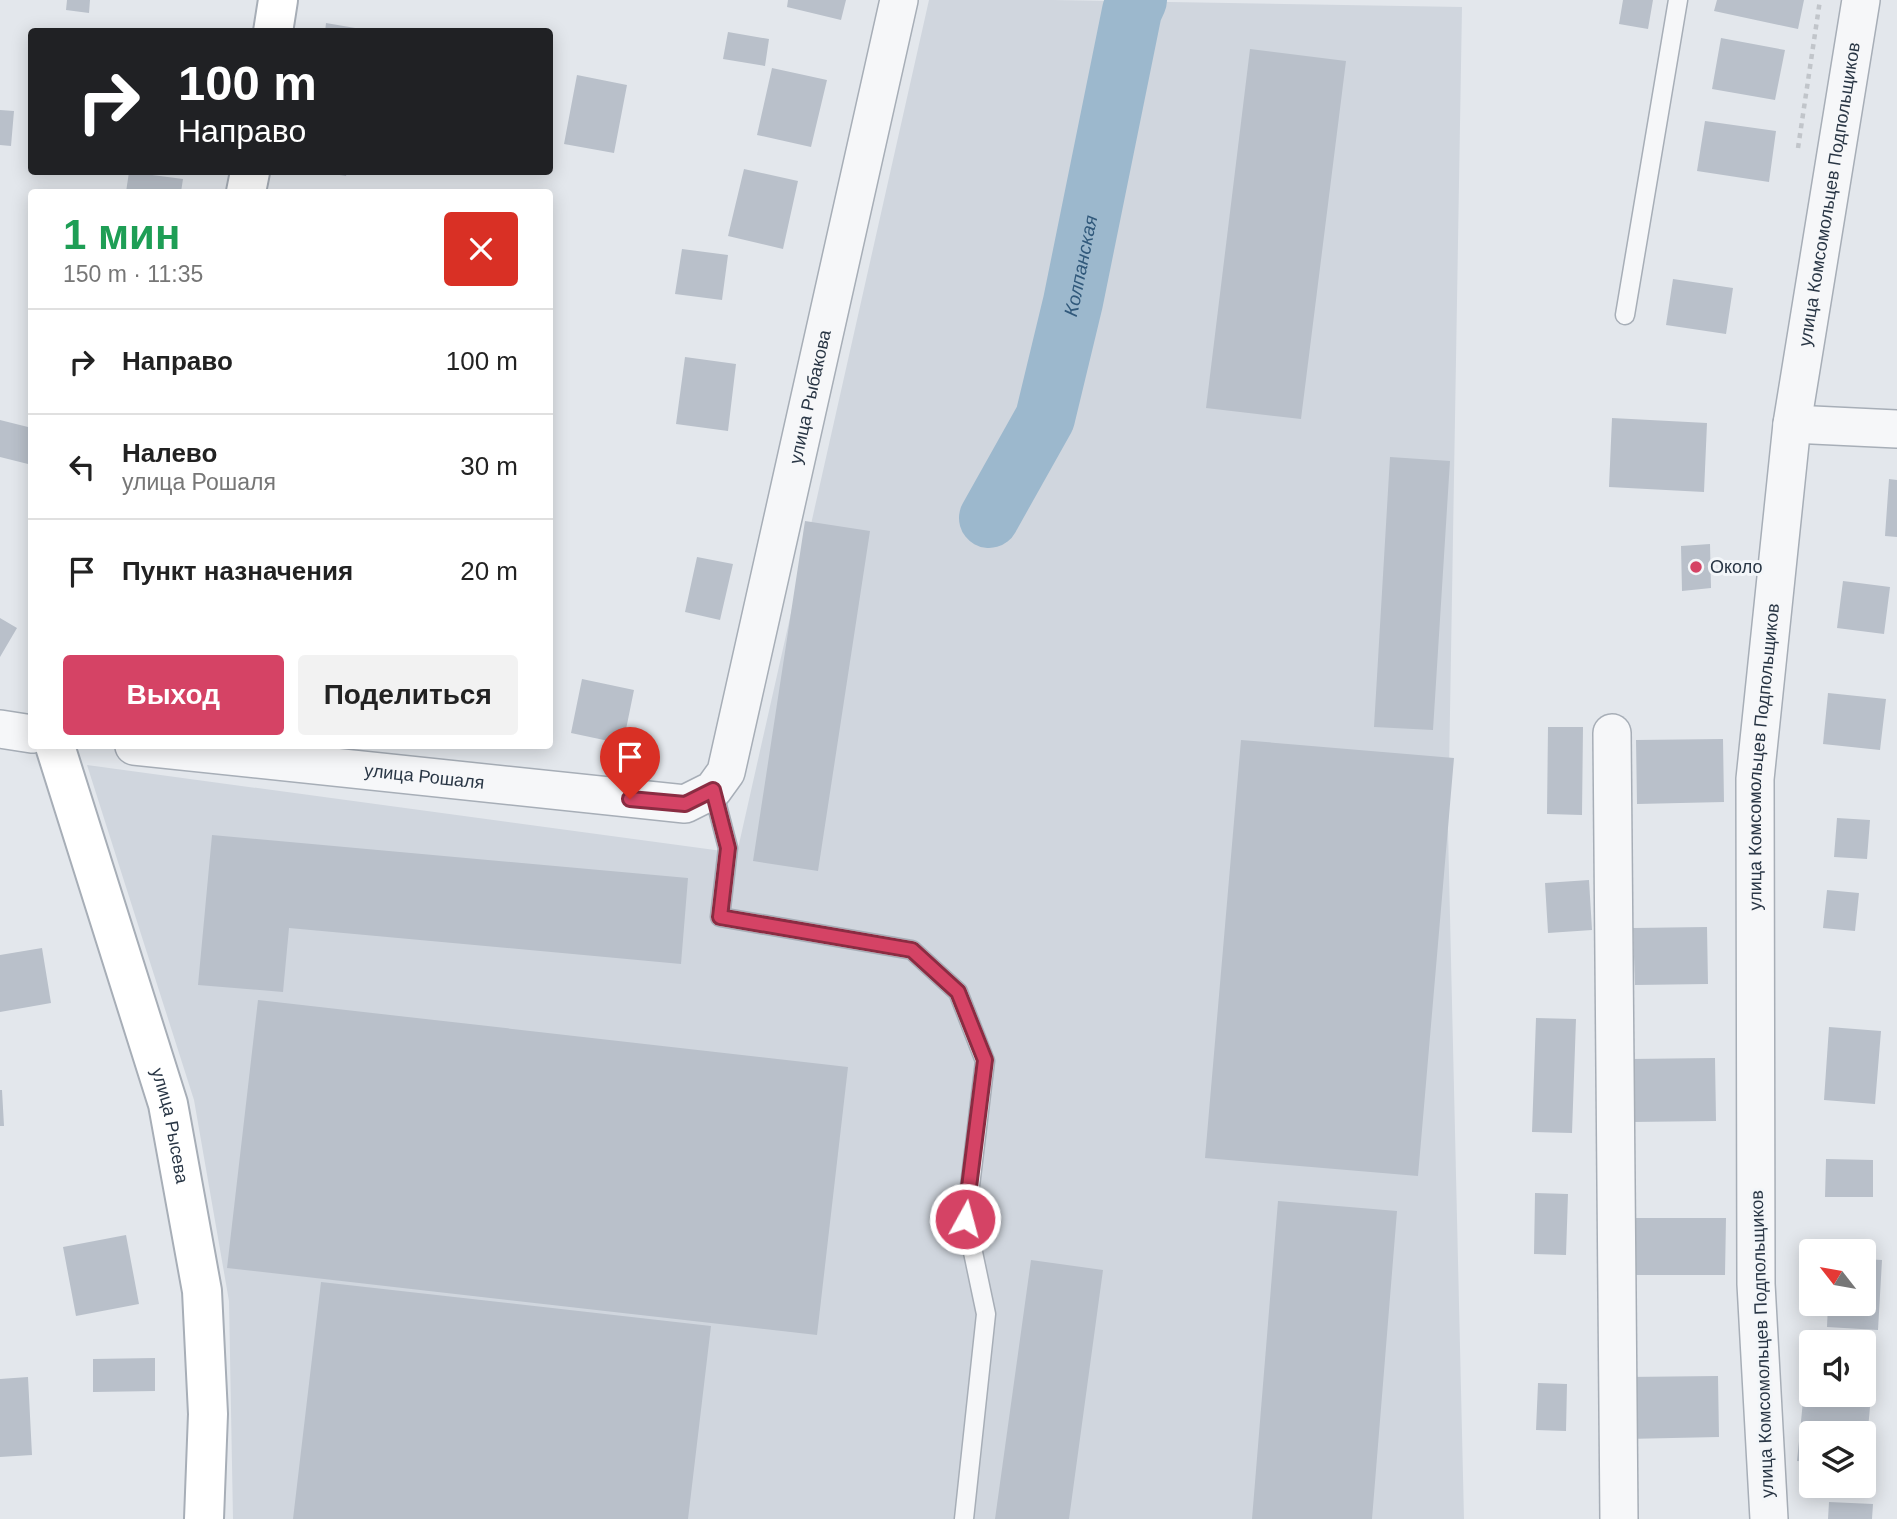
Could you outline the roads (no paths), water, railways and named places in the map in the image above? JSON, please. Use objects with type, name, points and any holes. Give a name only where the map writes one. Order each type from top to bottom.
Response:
[{"type":"main road","points":[[274,28],[278,0]]},
{"type":"main road","name":"улица Рысева","points":[[56,749],[168,1104],[202,1291],[208,1414],[204,1519]]},
{"type":"street","name":"улица Рыбакова","points":[[713,790],[726,772],[899,0]]},
{"type":"street","name":"улица Комсомольцев Подпольщиков","points":[[1769,1519],[1756,1284],[1755,779],[1792,424],[1861,0]]},
{"type":"street","points":[[1792,424],[1897,429]]},
{"type":"street","points":[[0,729],[28,733]]},
{"type":"street","points":[[1612,733],[1619,1519]]},
{"type":"street","name":"улица Рошаля","points":[[162,749],[685,804],[713,790]]},
{"type":"lane","points":[[1625,315],[1678,0]]},
{"type":"lane","points":[[713,790],[728,848],[720,917],[912,950],[958,992],[985,1060],[965,1219],[986,1314],[964,1519]]},
{"type":"waterway","name":"Колпанская","points":[[989,518],[1045,418],[1073,302],[1132,11],[1137,0]]},
{"type":"place","name":"Около","points":[[1696,567]]}]
